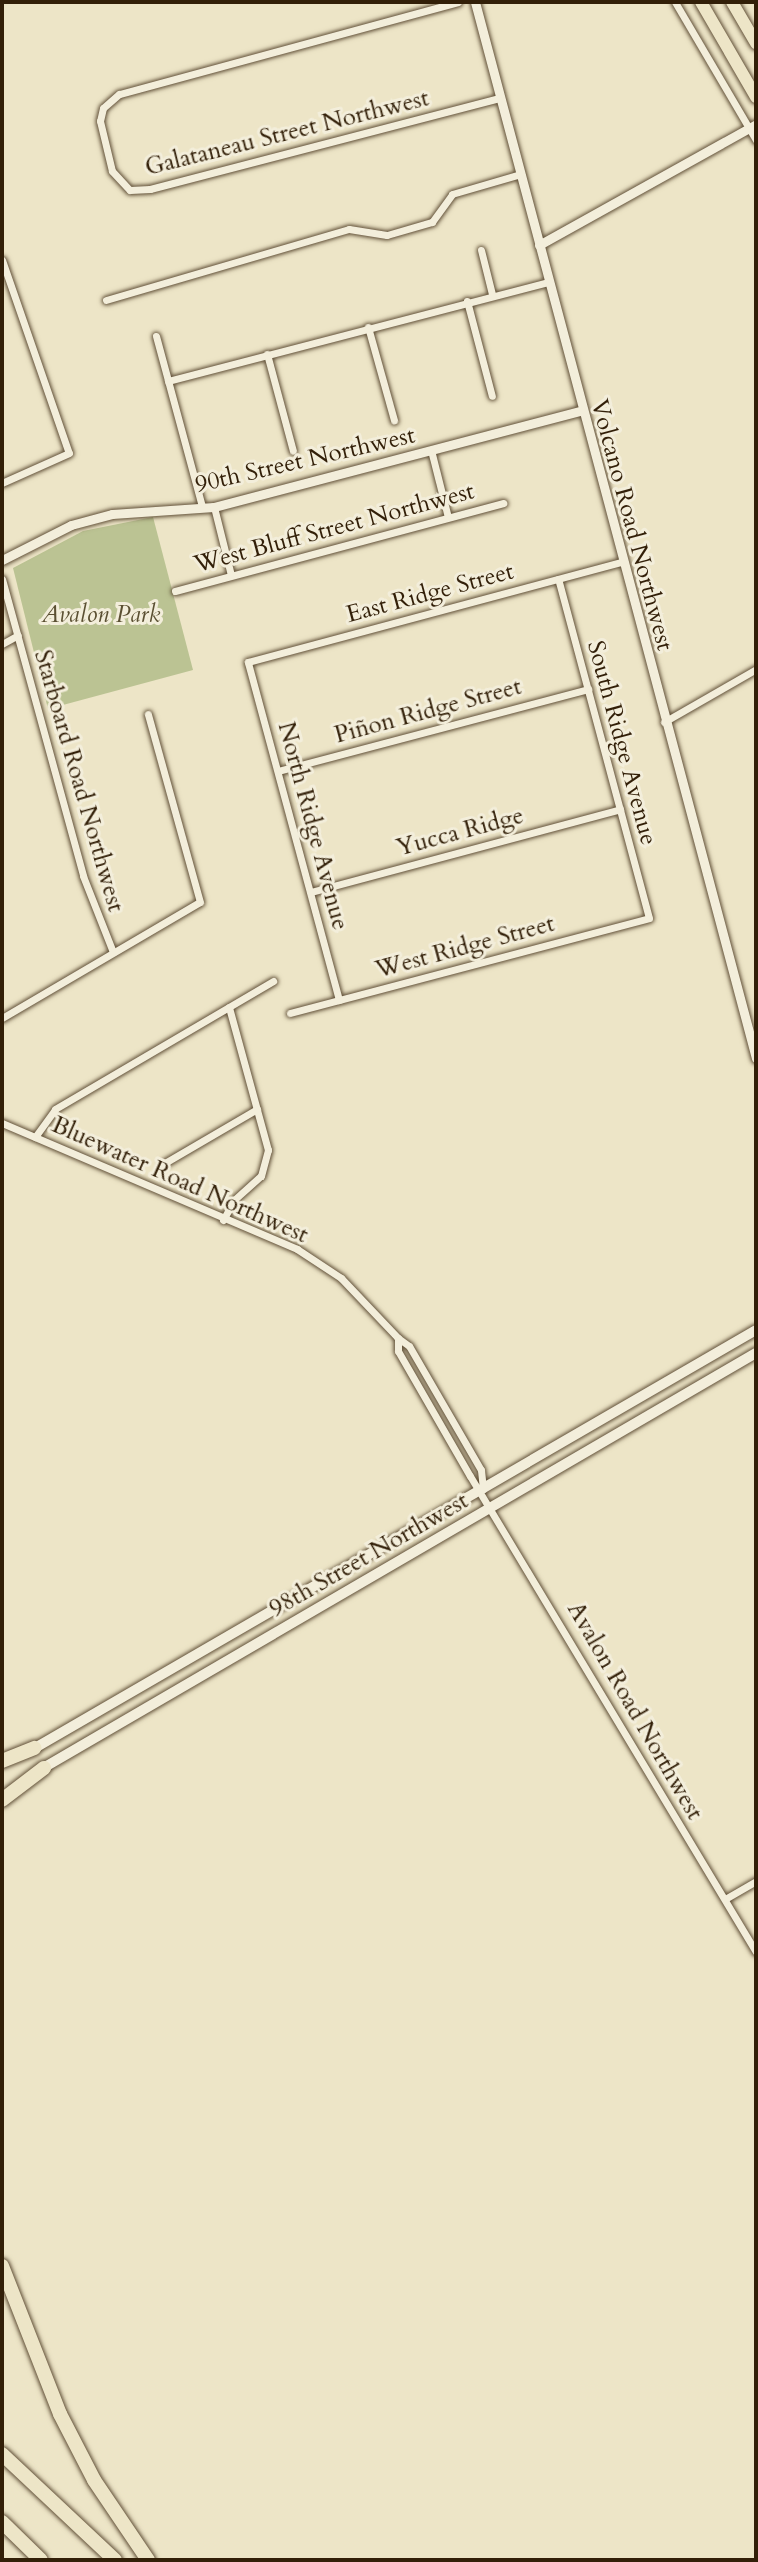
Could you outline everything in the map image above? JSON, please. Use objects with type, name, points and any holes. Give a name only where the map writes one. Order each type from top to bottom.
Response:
[{"type":"highway","points":[[2,1762],[34,1748]]},
{"type":"highway","points":[[2,1800],[44,1768]]},
{"type":"highway","points":[[2,2266],[61,2414],[148,2560]]},
{"type":"highway","points":[[2,2454],[114,2560]]},
{"type":"highway","points":[[2,2522],[41,2560]]},
{"type":"highway","points":[[2,2536],[33,2560]]},
{"type":"main road","points":[[701,2],[756,97]]},
{"type":"main road","points":[[732,2],[756,43]]},
{"type":"main road","name":"98th Street Northwest","points":[[2,1767],[756,1330]]},
{"type":"main road","name":"98th Street Northwest","points":[[2,1791],[756,1353]]},
{"type":"street","name":"Galataneau Street Northwest","points":[[457,2],[119,94],[103,108],[100,121],[106,149],[119,182],[141,191],[500,98]]},
{"type":"street","name":"Volcano Road Northwest","points":[[475,2],[581,411],[756,1058]]},
{"type":"street","points":[[675,2],[753,126],[756,139]]},
{"type":"street","points":[[539,245],[753,126]]},
{"type":"street","points":[[106,300],[349,229],[387,235],[432,222],[452,194],[521,174]]},
{"type":"street","points":[[481,250],[492,295]]},
{"type":"street","points":[[2,260],[69,453],[2,483]]},
{"type":"street","points":[[168,381],[548,282]]},
{"type":"street","points":[[467,301],[492,396]]},
{"type":"street","points":[[368,327],[394,420]]},
{"type":"street","points":[[156,336],[202,507]]},
{"type":"street","points":[[267,354],[293,451]]},
{"type":"street","name":"90th Street Northwest","points":[[2,560],[71,525],[113,514],[214,507],[581,411]]},
{"type":"street","points":[[431,450],[448,517]]},
{"type":"street","name":"West Bluff Street Northwest","points":[[175,591],[503,503]]},
{"type":"street","points":[[214,507],[231,575]]},
{"type":"street","name":"East Ridge Street","points":[[248,662],[622,562]]},
{"type":"street","name":"Starboard Road Northwest","points":[[2,579],[83,876],[113,952]]},
{"type":"street","name":"South Ridge Avenue","points":[[558,579],[649,918]]},
{"type":"street","points":[[2,643],[18,635]]},
{"type":"street","name":"North Ridge Avenue","points":[[248,662],[339,1000]]},
{"type":"street","points":[[664,722],[756,669]]},
{"type":"street","name":"Piñon Ridge Street","points":[[278,771],[588,689]]},
{"type":"street","points":[[2,1018],[200,902],[148,713]]},
{"type":"street","name":"Yucca Ridge","points":[[311,892],[620,809]]},
{"type":"street","name":"West Ridge Street","points":[[290,1013],[649,918]]},
{"type":"street","points":[[35,1137],[55,1109],[273,981]]},
{"type":"street","points":[[223,1220],[268,1164],[257,1109],[229,1007]]},
{"type":"street","points":[[163,1164],[257,1109]]},
{"type":"street","name":"Bluewater Road Northwest","points":[[2,1123],[319,1263],[409,1346],[478,1464],[483,1489]]},
{"type":"street","name":"Bluewater Road Northwest","points":[[398,1338],[398,1351],[483,1489]]},
{"type":"street","name":"Avalon Road Northwest","points":[[483,1489],[756,1952]]},
{"type":"street","points":[[725,1899],[756,1881]]},
{"type":"green space","name":"Avalon Park","points":[[153,517],[193,670],[48,709],[13,568],[83,531]]}]
